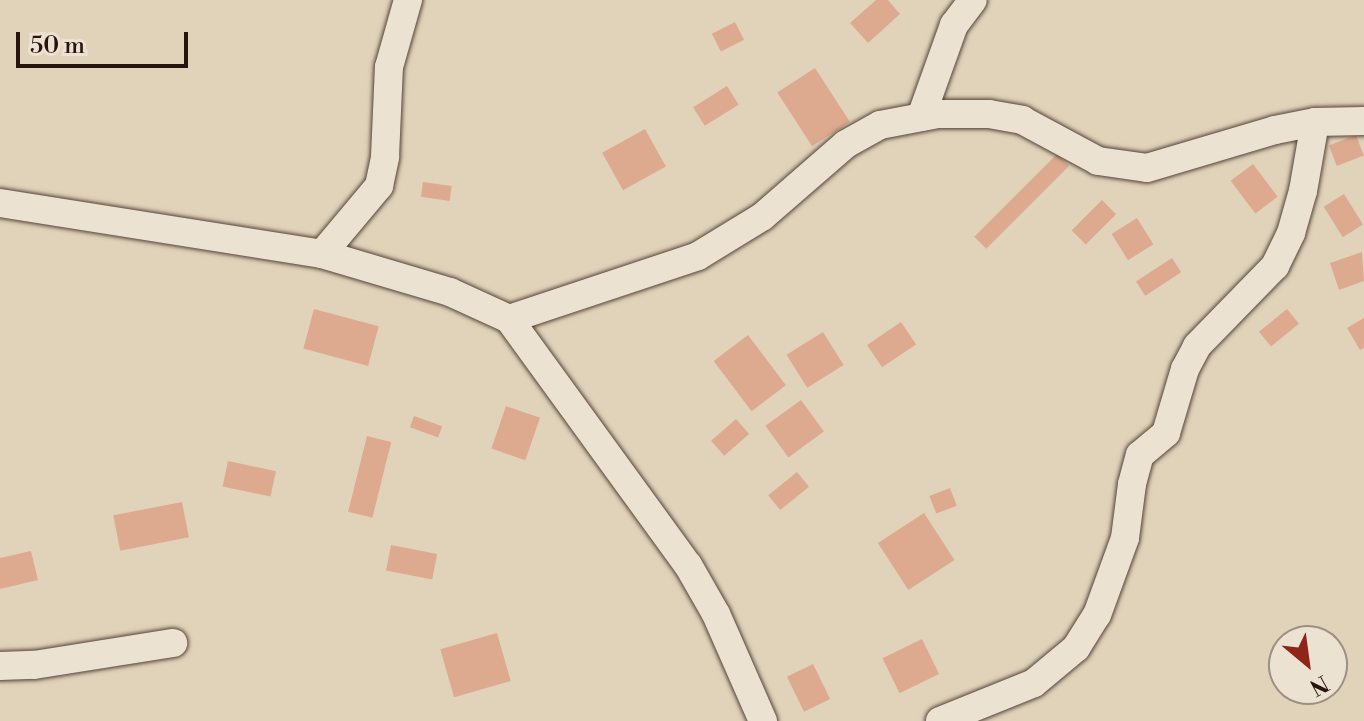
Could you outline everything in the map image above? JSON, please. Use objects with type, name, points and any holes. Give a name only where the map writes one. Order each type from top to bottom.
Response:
[{"type":"street","points":[[322,254],[379,186],[385,157],[389,67],[408,0]]},
{"type":"street","points":[[921,117],[954,25],[973,0]]},
{"type":"street","points":[[509,319],[698,256],[762,217],[846,144],[880,125],[921,117],[989,114],[1022,120],[1098,161],[1147,168],[1275,130],[1347,118]]},
{"type":"street","points":[[940,721],[1034,683],[1076,648],[1097,615],[1125,538],[1132,484],[1140,455],[1166,433],[1185,369],[1197,346],[1275,266],[1291,233],[1303,191],[1347,118]]},
{"type":"street","points":[[0,203],[322,254],[450,292],[509,319],[688,565],[716,614],[763,721]]},
{"type":"street","points":[[0,666],[34,665],[173,643]]},
{"type":"building","points":[[876,0],[888,0],[900,14],[868,43],[850,23]]},
{"type":"building","points":[[735,22],[744,40],[721,52],[712,34]]},
{"type":"building","points":[[815,68],[850,122],[812,146],[777,93]]},
{"type":"building","points":[[727,86],[739,105],[705,126],[693,107]]},
{"type":"building","points":[[645,129],[666,167],[623,190],[602,153]]},
{"type":"building","points":[[1356,135],[1364,156],[1337,166],[1329,145]]},
{"type":"building","points":[[1057,154],[1069,166],[986,249],[974,237]]},
{"type":"building","points":[[1253,164],[1278,197],[1255,214],[1231,181]]},
{"type":"building","points":[[423,182],[452,186],[450,201],[421,197]]},
{"type":"building","points":[[1344,194],[1363,225],[1343,237],[1324,207]]},
{"type":"building","points":[[1102,200],[1116,214],[1086,245],[1072,230]]},
{"type":"building","points":[[1137,218],[1153,244],[1128,260],[1112,234]]},
{"type":"building","points":[[1362,252],[1364,281],[1339,290],[1330,263]]},
{"type":"building","points":[[1172,258],[1181,272],[1145,296],[1136,281]]},
{"type":"building","points":[[314,309],[379,326],[368,366],[303,349]]},
{"type":"building","points":[[1287,309],[1299,324],[1271,346],[1259,332]]},
{"type":"building","points":[[1364,318],[1364,348],[1360,350],[1347,328]]},
{"type":"building","points":[[901,322],[916,344],[882,367],[867,345]]},
{"type":"building","points":[[823,332],[844,365],[807,388],[787,355]]},
{"type":"building","points":[[748,335],[786,385],[752,411],[714,361]]},
{"type":"building","points":[[801,400],[824,432],[788,457],[765,426]]},
{"type":"building","points":[[506,406],[540,418],[525,460],[491,449]]},
{"type":"building","points":[[414,416],[442,426],[438,438],[410,427]]},
{"type":"building","points":[[736,419],[749,434],[724,456],[711,441]]},
{"type":"building","points":[[367,436],[391,442],[372,518],[348,512]]},
{"type":"building","points":[[228,461],[276,471],[271,497],[223,486]]},
{"type":"building","points":[[797,472],[809,487],[780,510],[768,495]]},
{"type":"building","points":[[950,488],[957,506],[936,514],[929,496]]},
{"type":"building","points":[[182,502],[189,537],[120,551],[113,515]]},
{"type":"building","points":[[924,513],[954,560],[908,590],[878,543]]},
{"type":"building","points":[[391,545],[437,554],[432,579],[386,571]]},
{"type":"building","points":[[31,551],[38,580],[0,589],[0,558]]},
{"type":"building","points":[[497,633],[511,681],[454,697],[440,649]]},
{"type":"building","points":[[922,639],[939,674],[900,693],[882,658]]},
{"type":"building","points":[[813,664],[830,699],[804,712],[787,677]]}]
